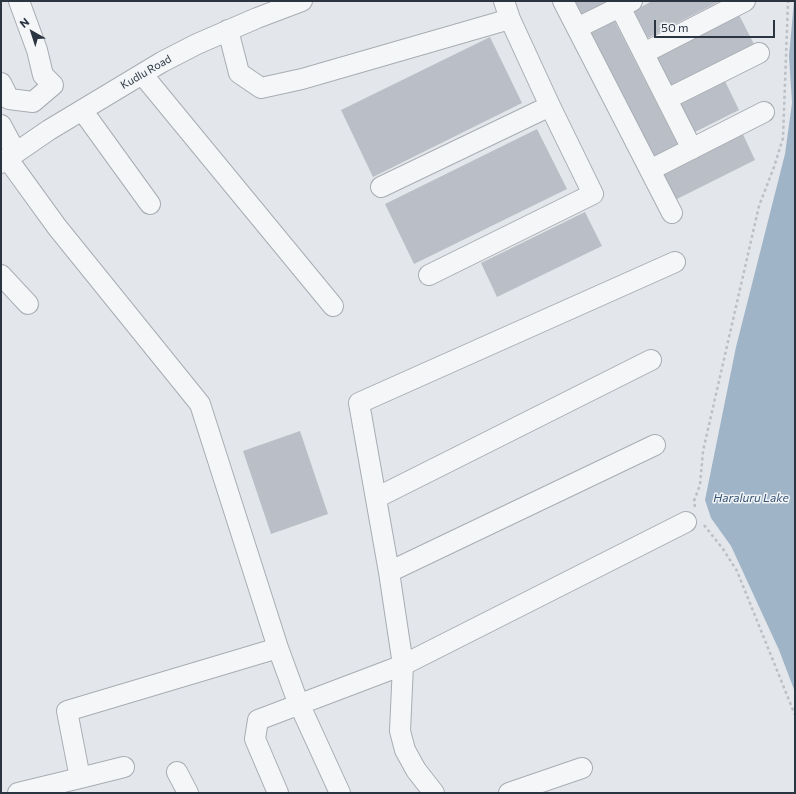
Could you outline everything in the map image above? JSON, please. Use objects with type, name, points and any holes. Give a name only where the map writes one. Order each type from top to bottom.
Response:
[{"type":"street","points":[[1,83],[10,99],[33,102],[53,85],[43,75],[37,50],[19,1]]},
{"type":"street","points":[[563,1],[672,213]]},
{"type":"street","points":[[644,53],[745,1]]},
{"type":"street","name":"Kudlu Road","points":[[8,158],[82,110],[142,74],[197,44],[299,2]]},
{"type":"street","points":[[577,28],[626,4],[644,53],[692,148]]},
{"type":"street","points":[[228,30],[239,73],[261,88],[302,79],[507,10],[550,106],[593,194],[429,275]]},
{"type":"street","points":[[667,99],[759,53]]},
{"type":"street","points":[[142,74],[333,306]]},
{"type":"street","points":[[33,102],[49,130]]},
{"type":"street","points":[[381,187],[550,106]]},
{"type":"street","points":[[82,110],[150,204]]},
{"type":"street","points":[[650,170],[764,112]]},
{"type":"street","points":[[4,131],[8,158],[57,227],[200,404],[278,648],[300,705],[340,793]]},
{"type":"street","points":[[434,793],[416,770],[405,750],[400,731],[403,665],[389,572],[359,403],[675,262]]},
{"type":"street","points":[[1,275],[28,304]]},
{"type":"street","points":[[376,498],[651,360]]},
{"type":"street","points":[[389,572],[655,445]]},
{"type":"street","points":[[278,793],[255,739],[258,720],[403,665],[694,518]]},
{"type":"street","points":[[80,778],[67,711],[278,648]]},
{"type":"street","points":[[18,793],[124,767]]},
{"type":"street","points":[[509,793],[582,768]]},
{"type":"street","points":[[177,772],[188,793]]},
{"type":"path","points":[[788,1],[783,138],[759,206],[703,451],[700,485],[694,501],[694,518],[724,549],[737,571],[795,714]]},
{"type":"water","name":"Haraluru Lake","points":[[794,1],[795,692],[779,650],[731,546],[711,518],[705,500],[736,347],[785,154],[792,103],[789,56]]},
{"type":"building","points":[[572,1],[612,1],[580,17]]},
{"type":"building","points":[[652,1],[720,1],[648,38],[634,11]]},
{"type":"building","points":[[738,13],[754,44],[672,86],[656,55]]},
{"type":"building","points":[[612,16],[679,147],[650,163],[582,31]]},
{"type":"building","points":[[490,37],[522,103],[373,177],[341,110]]},
{"type":"building","points":[[723,77],[739,110],[695,132],[679,100]]},
{"type":"building","points":[[740,128],[755,160],[673,201],[657,169]]},
{"type":"building","points":[[537,129],[567,189],[414,264],[385,204]]},
{"type":"building","points":[[585,212],[602,246],[497,297],[481,263]]},
{"type":"building","points":[[300,431],[328,514],[271,534],[243,451]]}]
